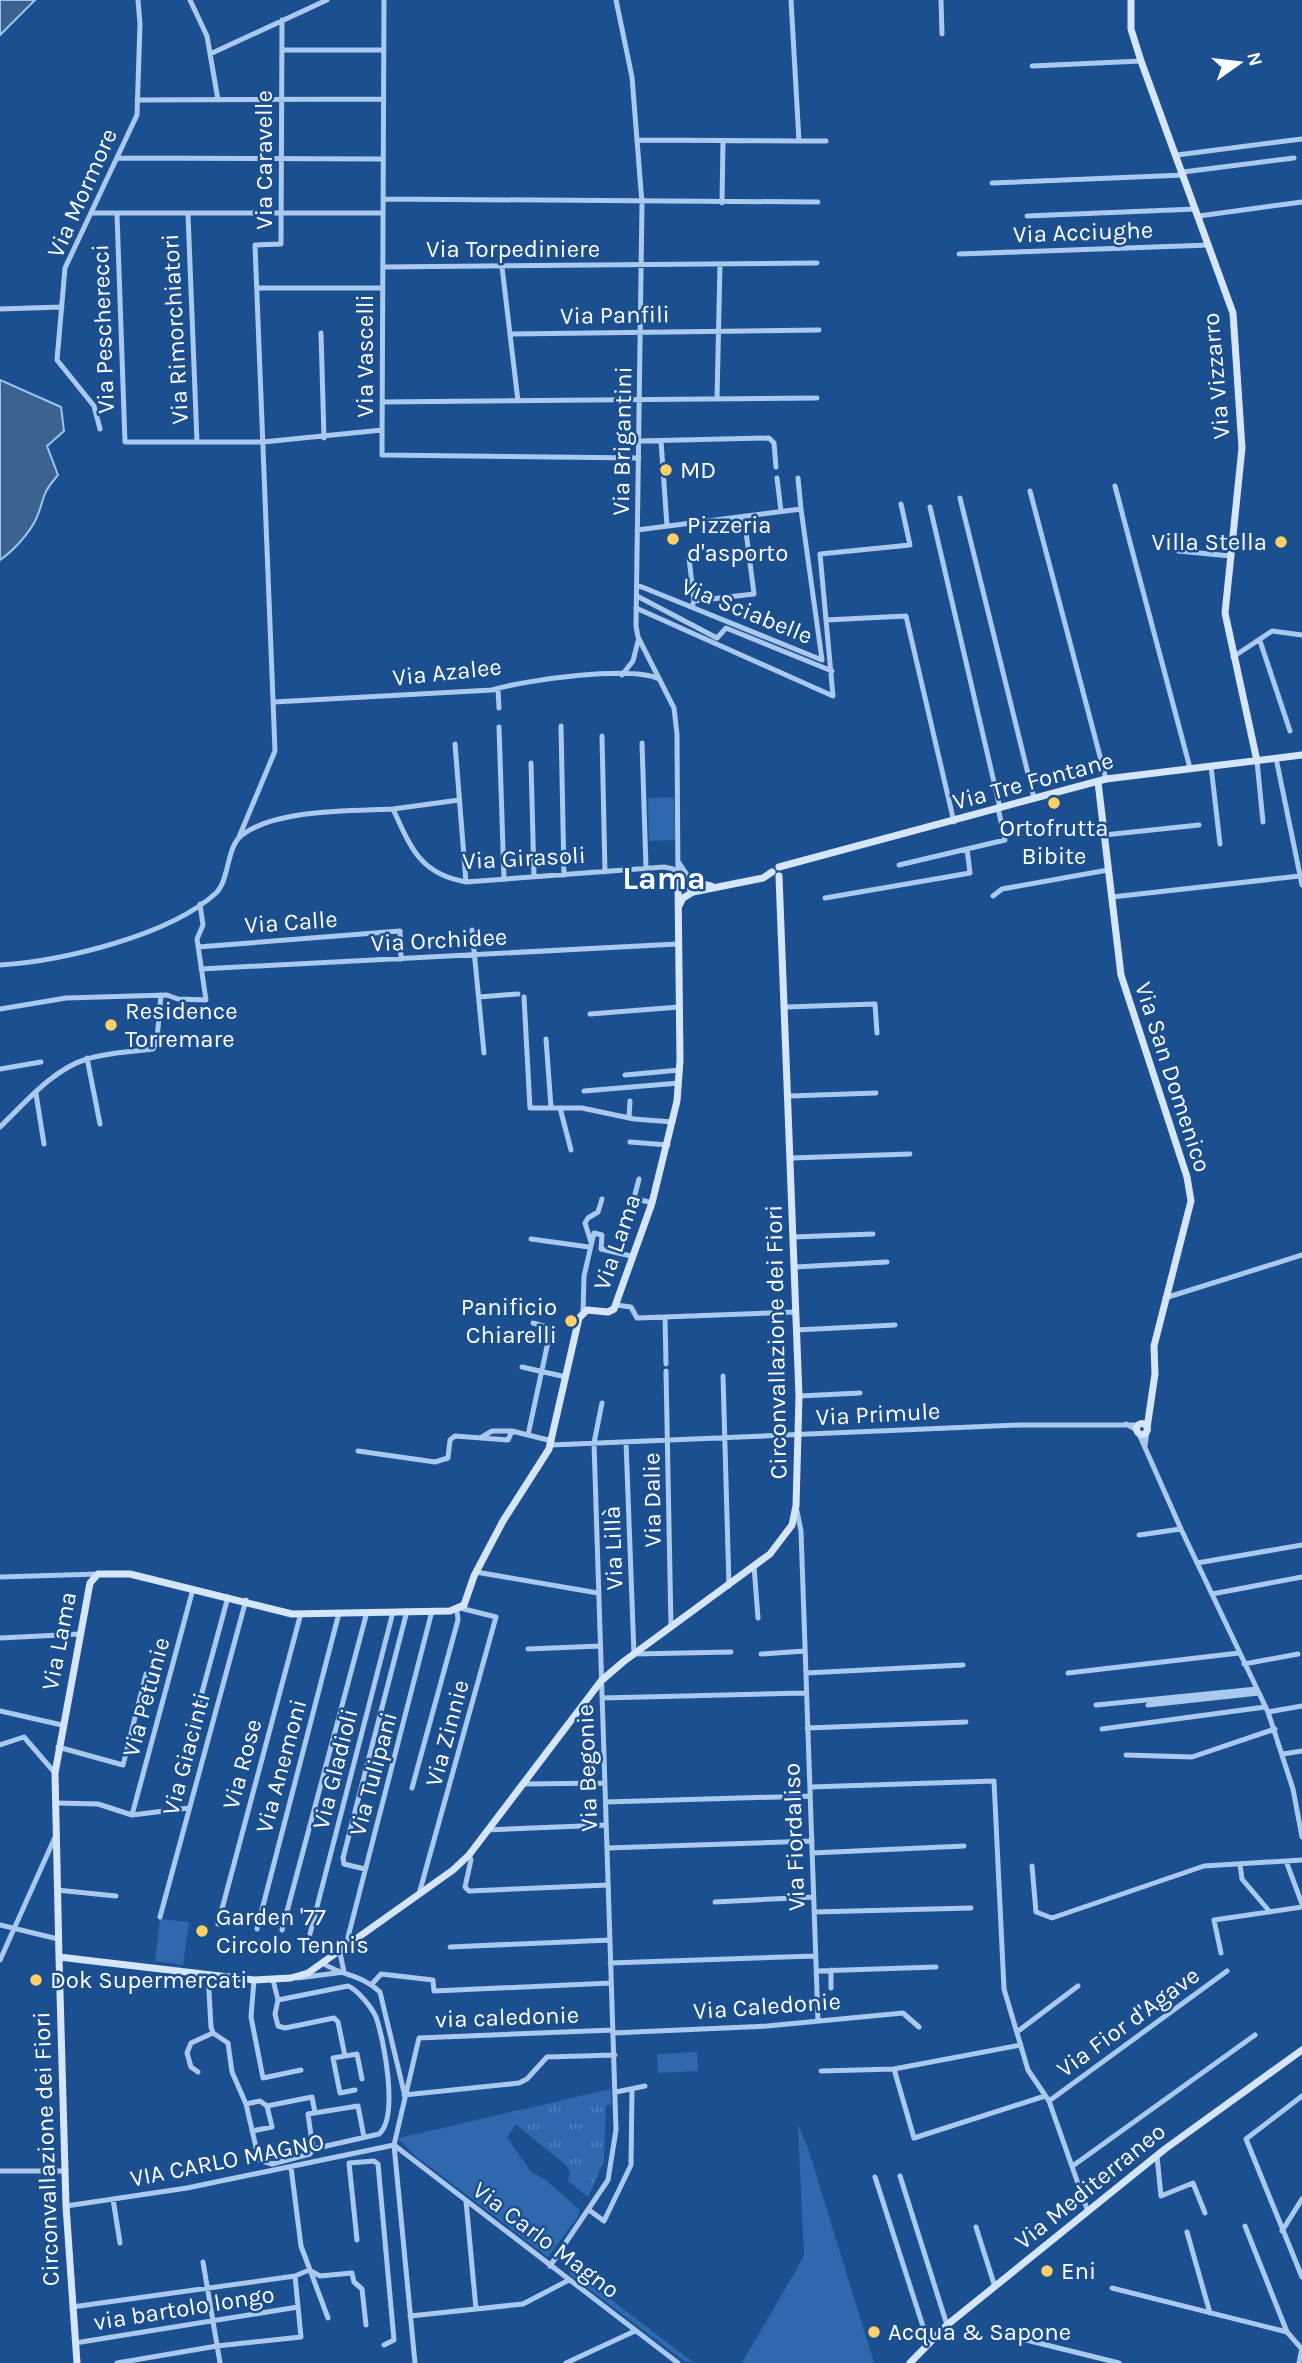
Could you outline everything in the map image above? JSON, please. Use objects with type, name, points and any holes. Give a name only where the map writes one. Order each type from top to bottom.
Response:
[{"type":"street","name":"Via Mormore","points":[[100,429],[94,406],[57,360],[65,268],[137,115],[140,24],[138,0]]},
{"type":"street","points":[[190,0],[207,36],[218,100]]},
{"type":"street","points":[[210,54],[327,0]]},
{"type":"street","name":"Via Vascelli","points":[[384,0],[382,456],[639,458]]},
{"type":"street","name":"Via Brigantini","points":[[616,0],[632,77],[642,203],[636,608],[638,637],[674,708],[681,879]]},
{"type":"street","points":[[791,0],[799,141]]},
{"type":"street","points":[[941,0],[942,34]]},
{"type":"street","name":"Via Vizzarro","points":[[1130,0],[1131,29],[1141,61],[1184,174],[1235,322],[1242,448],[1225,608],[1233,657],[1257,761]]},
{"type":"street","name":"Via Caravelle","points":[[239,837],[275,751],[255,245],[281,244],[282,20]]},
{"type":"street","points":[[282,50],[384,50]]},
{"type":"street","points":[[1032,66],[1141,61]]},
{"type":"street","points":[[137,100],[383,99]]},
{"type":"street","points":[[1177,155],[1302,139]]},
{"type":"street","points":[[639,140],[826,141]]},
{"type":"street","points":[[722,203],[723,141]]},
{"type":"street","points":[[117,158],[383,159]]},
{"type":"street","points":[[992,183],[1184,174],[1294,158]]},
{"type":"street","points":[[383,199],[642,203],[818,202]]},
{"type":"street","points":[[1027,216],[1197,213],[1302,202]]},
{"type":"street","points":[[92,214],[383,213]]},
{"type":"street","name":"Via Pescherecci","points":[[117,214],[125,442],[198,442]]},
{"type":"street","name":"Via Rimorchiatori","points":[[188,214],[198,442]]},
{"type":"street","name":"Via Acciughe","points":[[959,254],[1209,245]]},
{"type":"street","name":"Via Torpediniere","points":[[383,267],[643,267],[817,263]]},
{"type":"street","points":[[717,399],[720,265]]},
{"type":"street","points":[[502,267],[518,401]]},
{"type":"street","points":[[257,288],[383,288]]},
{"type":"street","points":[[0,309],[62,307]]},
{"type":"street","name":"Via Panfili","points":[[511,334],[819,330]]},
{"type":"street","points":[[321,333],[324,438]]},
{"type":"street","points":[[382,402],[817,398]]},
{"type":"street","points":[[198,442],[324,438],[382,429]]},
{"type":"street","points":[[639,441],[769,438],[774,443],[776,467]]},
{"type":"street","points":[[661,441],[667,526]]},
{"type":"street","points":[[777,478],[781,511]]},
{"type":"street","points":[[638,530],[801,509],[798,478]]},
{"type":"street","points":[[1115,486],[1190,768]]},
{"type":"street","points":[[1030,491],[1102,780]]},
{"type":"street","points":[[960,498],[1034,799]]},
{"type":"street","points":[[636,608],[833,696],[820,554],[910,545],[901,504]]},
{"type":"street","points":[[899,865],[1005,840],[930,507]]},
{"type":"street","name":"Via Sciabelle","points":[[637,585],[693,604],[822,660],[801,509]]},
{"type":"street","points":[[689,558],[693,604],[754,594],[744,516]]},
{"type":"street","points":[[738,552],[749,551]]},
{"type":"street","points":[[1178,551],[1231,556]]},
{"type":"street","name":"Via Sciabelle","points":[[637,596],[717,638],[726,628],[832,671]]},
{"type":"street","points":[[826,620],[906,616],[954,822]]},
{"type":"street","points":[[1233,657],[1276,630],[1302,635]]},
{"type":"street","points":[[622,675],[633,661],[638,637]]},
{"type":"street","points":[[1260,641],[1290,731]]},
{"type":"street","points":[[633,661],[647,655]]},
{"type":"street","points":[[646,673],[654,667]]},
{"type":"street","name":"Via Azalee","points":[[274,702],[498,689],[521,681],[646,673],[661,680]]},
{"type":"street","points":[[498,689],[499,708]]},
{"type":"street","points":[[561,726],[564,875]]},
{"type":"street","points":[[499,727],[504,879]]},
{"type":"street","points":[[602,736],[605,872]]},
{"type":"street","points":[[642,743],[646,868]]},
{"type":"street","points":[[454,744],[466,882]]},
{"type":"street","name":"Via Tre Fontane","points":[[779,867],[793,860],[954,822],[1102,780],[1302,755]]},
{"type":"street","points":[[1112,897],[1301,880],[1276,758]]},
{"type":"street","points":[[1257,761],[1264,822]]},
{"type":"street","points":[[531,763],[534,877]]},
{"type":"street","points":[[1211,766],[1220,844]]},
{"type":"street","name":"Via San Domenico","points":[[1102,780],[1104,835],[1126,995],[1187,1177],[1191,1201],[1154,1346],[1155,1374],[1147,1416],[1141,1428]]},
{"type":"street","points":[[0,965],[39,962],[157,929],[219,890],[239,837],[254,828],[287,818],[459,800]]},
{"type":"street","name":"Via Girasoli","points":[[393,809],[411,847],[422,862],[434,873],[466,882],[664,867],[673,869],[693,892]]},
{"type":"street","points":[[1104,835],[1199,825]]},
{"type":"street","points":[[825,898],[970,873],[967,849]]},
{"type":"street","points":[[679,861],[694,883]]},
{"type":"street","name":"Circonvallazione dei Fiori","points":[[77,2363],[66,2206],[58,1957],[254,1980],[291,1978],[324,1964],[469,1855],[601,1681],[770,1554],[786,1535],[796,1506],[799,1395],[786,1007],[775,874],[782,872],[779,867]]},
{"type":"street","points":[[993,896],[1002,889],[1108,870]]},
{"type":"street","points":[[677,913],[683,898],[693,892],[775,874]]},
{"type":"street","points":[[681,879],[711,886]]},
{"type":"street","name":"Via Lama","points":[[412,1788],[458,1620],[458,1609],[502,1521],[528,1486],[551,1443],[579,1318],[583,1313],[592,1310],[608,1312],[616,1305],[631,1256],[652,1203],[668,1145],[680,1083],[677,913],[681,879]]},
{"type":"street","points":[[0,1009],[66,998],[161,995],[206,1000],[197,939],[203,925],[200,904]]},
{"type":"street","points":[[472,930],[484,1053]]},
{"type":"street","name":"Via Calle","points":[[198,947],[400,931],[401,959]]},
{"type":"street","name":"Via Orchidee","points":[[201,970],[677,944]]},
{"type":"street","points":[[0,1127],[62,1072],[87,1058],[153,1049],[157,1039],[161,995]]},
{"type":"street","points":[[479,997],[521,995],[530,1108],[551,1107],[673,1122]]},
{"type":"street","points":[[786,1007],[875,1004],[877,1033]]},
{"type":"street","points":[[590,1014],[679,1007]]},
{"type":"street","points":[[546,1039],[551,1107]]},
{"type":"street","points":[[87,1058],[100,1124]]},
{"type":"street","points":[[0,1069],[41,1062]]},
{"type":"street","points":[[625,1074],[680,1070]]},
{"type":"street","points":[[584,1091],[680,1083]]},
{"type":"street","points":[[789,1096],[876,1093]]},
{"type":"street","points":[[36,1094],[44,1144]]},
{"type":"street","points":[[629,1118],[630,1101]]},
{"type":"street","points":[[560,1108],[571,1150]]},
{"type":"street","points":[[629,1142],[668,1145]]},
{"type":"street","points":[[791,1158],[910,1154]]},
{"type":"street","points":[[639,1179],[634,1198],[652,1203]]},
{"type":"street","points":[[590,1245],[585,1223],[587,1218],[598,1212],[602,1199]]},
{"type":"street","points":[[583,1313],[584,1276],[594,1233],[602,1235],[601,1249],[631,1256]]},
{"type":"street","points":[[793,1237],[873,1234]]},
{"type":"street","points":[[531,1240],[590,1245]]},
{"type":"street","points":[[1165,1298],[1302,1255]]},
{"type":"street","points":[[795,1267],[887,1262]]},
{"type":"street","points":[[616,1305],[631,1307],[637,1318],[796,1312]]},
{"type":"street","name":"Via Dalie","points":[[665,1317],[671,1628]]},
{"type":"street","points":[[528,1435],[551,1328],[533,1323]]},
{"type":"street","points":[[797,1331],[895,1325]]},
{"type":"street","points":[[522,1367],[566,1377]]},
{"type":"street","points":[[723,1376],[729,1586]]},
{"type":"street","points":[[799,1395],[860,1392]]},
{"type":"street","name":"Via Begonie","points":[[602,1403],[594,1443],[615,2055],[614,2161]]},
{"type":"street","name":"Via Primule","points":[[512,1431],[551,1443],[594,1443],[1124,1423],[1141,1428]]},
{"type":"street","points":[[1141,1428],[1145,1449],[1275,1729],[1299,1797],[1302,1837]]},
{"type":"street","points":[[358,1451],[435,1462],[447,1458],[450,1440],[455,1436],[508,1440],[512,1431],[492,1431],[482,1438]]},
{"type":"street","name":"Via Lillà","points":[[626,1442],[634,1654]]},
{"type":"street","name":"Via Fiordaliso","points":[[796,1506],[801,1531],[818,2021]]},
{"type":"street","points":[[1139,1535],[1181,1529]]},
{"type":"street","points":[[1197,1563],[1302,1545]]},
{"type":"street","points":[[754,1566],[758,1618]]},
{"type":"street","points":[[476,1572],[598,1593]]},
{"type":"street","points":[[0,1577],[98,1574]]},
{"type":"street","name":"Via Lama","points":[[58,1957],[55,1773],[90,1583],[98,1574],[130,1574],[246,1600],[292,1614],[458,1609]]},
{"type":"street","points":[[1212,1594],[1302,1577]]},
{"type":"street","name":"Via Petunie","points":[[132,1815],[193,1589]]},
{"type":"street","points":[[188,1744],[228,1597]]},
{"type":"street","name":"Via Giacinti","points":[[160,1917],[246,1600]]},
{"type":"street","name":"Via Zinnie","points":[[419,1894],[496,1616],[458,1609]]},
{"type":"street","points":[[365,1869],[344,1864],[343,1858],[407,1611]]},
{"type":"street","name":"Via Tulipani","points":[[350,1946],[348,1937],[432,1611]]},
{"type":"street","name":"Via Anemoni","points":[[257,1929],[339,1612]]},
{"type":"street","points":[[282,1930],[367,1612]]},
{"type":"street","name":"Via Gladioli","points":[[310,1934],[393,1612]]},
{"type":"street","name":"Via Rose","points":[[218,1924],[301,1613]]},
{"type":"street","points":[[0,1638],[80,1634]]},
{"type":"street","points":[[528,1649],[600,1646]]},
{"type":"street","points":[[761,1654],[805,1651]]},
{"type":"street","points":[[634,1654],[731,1652]]},
{"type":"street","points":[[1068,1673],[1239,1653]]},
{"type":"street","points":[[1244,1664],[1298,1654]]},
{"type":"street","points":[[806,1673],[963,1665]]},
{"type":"street","points":[[58,1746],[123,1765],[146,1674]]},
{"type":"street","points":[[1096,1705],[1258,1691]]},
{"type":"street","points":[[1148,1705],[1258,1691]]},
{"type":"street","points":[[602,1698],[806,1693]]},
{"type":"street","points":[[1102,1729],[1302,1706]]},
{"type":"street","points":[[0,1710],[62,1725]]},
{"type":"street","points":[[807,1728],[966,1722]]},
{"type":"street","points":[[1126,1755],[1192,1757],[1275,1729]]},
{"type":"street","points":[[0,1745],[24,1737],[55,1773]]},
{"type":"street","points":[[1283,1754],[1302,1751]]},
{"type":"street","points":[[810,1787],[994,1781],[1004,1989],[1028,2070],[1047,2099],[1074,2165],[1088,2212]]},
{"type":"street","points":[[524,1784],[605,1783]]},
{"type":"street","points":[[606,1801],[810,1796]]},
{"type":"street","points":[[56,1803],[98,1804],[132,1815],[189,1808]]},
{"type":"street","points":[[487,1830],[606,1825]]},
{"type":"street","points":[[0,1960],[57,1833]]},
{"type":"street","points":[[607,1848],[812,1841]]},
{"type":"street","points":[[812,1853],[964,1846]]},
{"type":"street","points":[[469,1855],[471,1860],[465,1887],[469,1891],[608,1885]]},
{"type":"street","points":[[1032,1866],[1036,1912],[1052,1918],[1204,1866],[1302,1860]]},
{"type":"street","points":[[1221,1953],[1214,1920],[1302,1906],[1286,1861]]},
{"type":"street","points":[[1240,1864],[1242,1879],[1270,1912]]},
{"type":"street","points":[[57,1890],[116,1896]]},
{"type":"street","points":[[715,1902],[813,1897]]},
{"type":"street","points":[[814,1912],[971,1908]]},
{"type":"street","points":[[0,1925],[58,1939]]},
{"type":"street","points":[[450,1947],[610,1940]]},
{"type":"street","points":[[340,1953],[344,1972]]},
{"type":"street","points":[[610,1963],[815,1956]]},
{"type":"street","points":[[324,1964],[372,1984],[385,2002],[404,2095],[394,2145],[415,2363]]},
{"type":"street","points":[[816,1971],[936,1967]]},
{"type":"street","points":[[831,1970],[831,1988]]},
{"type":"street","name":"Via Fior d'Agave","points":[[894,2069],[914,2138],[1047,2099],[1227,1971]]},
{"type":"street","points":[[291,1978],[311,1979],[344,1972]]},
{"type":"street","points":[[208,1974],[207,1999],[213,2033],[228,2043],[232,2072],[246,2104],[259,2160],[279,2166],[310,2154],[313,2149],[384,2130],[390,2091],[375,2014],[356,1989],[348,1986],[278,2000]]},
{"type":"street","points":[[372,1984],[381,1974],[431,1979],[435,1983],[434,1991],[611,1983]]},
{"type":"street","points":[[254,1980],[251,2017],[263,2078],[302,2070]]},
{"type":"street","points":[[273,1980],[278,2000],[276,2022],[285,2028],[334,2018],[338,2022],[345,2056]]},
{"type":"street","points":[[1017,2032],[1078,1986]]},
{"type":"street","name":"Via Caledonie","points":[[613,2032],[818,2021],[903,2013],[919,2027]]},
{"type":"street","name":"via caledonie","points":[[404,2095],[419,2038],[613,2032]]},
{"type":"street","points":[[198,2072],[191,2067],[187,2053],[191,2043],[213,2033]]},
{"type":"street","points":[[1074,2165],[1255,2035]]},
{"type":"street","points":[[821,2071],[894,2069],[1021,2045]]},
{"type":"street","name":"Via Mediterraneo","points":[[910,2363],[947,2325],[1157,2156],[1302,2050]]},
{"type":"street","points":[[355,2090],[340,2093],[333,2058],[357,2054],[362,2079]]},
{"type":"street","points":[[404,2095],[519,2083],[527,2079],[547,2057],[615,2055]]},
{"type":"street","points":[[616,2092],[645,2086]]},
{"type":"street","points":[[589,2210],[604,2221],[631,2165],[632,2089]]},
{"type":"street","points":[[1302,2096],[1246,2139],[1302,2277]]},
{"type":"street","name":"Via Carlo Magno","points":[[267,2106],[312,2097],[315,2113]]},
{"type":"street","name":"Via Carlo Magno","points":[[246,2104],[260,2101],[267,2106],[272,2127],[252,2131]]},
{"type":"street","name":"Via Carlo Magno","points":[[313,2149],[308,2114],[358,2106],[364,2137]]},
{"type":"street","name":"Via Carlo Magno","points":[[356,2139],[359,2151]]},
{"type":"street","name":"Via Carlo Magno","points":[[394,2145],[678,2363]]},
{"type":"street","name":"VIA CARLO MAGNO","points":[[66,2206],[394,2145]]},
{"type":"street","points":[[348,2154],[357,2240]]},
{"type":"street","points":[[1157,2156],[1161,2196],[1193,2183],[1205,2213]]},
{"type":"street","points":[[349,2163],[374,2161],[378,2164],[394,2340],[384,2345]]},
{"type":"street","points":[[550,2266],[608,2180],[614,2161],[631,2165]]},
{"type":"street","points":[[291,2166],[301,2246],[328,2318]]},
{"type":"street","points":[[0,2171],[65,2171]]},
{"type":"street","points":[[900,2176],[947,2325]]},
{"type":"street","points":[[875,2177],[929,2342]]},
{"type":"street","points":[[113,2199],[120,2243]]},
{"type":"street","points":[[1282,2231],[1302,2199]]},
{"type":"street","points":[[466,2201],[476,2309]]},
{"type":"street","points":[[1245,2226],[1287,2332],[1302,2349],[1298,2363]]},
{"type":"street","points":[[976,2227],[995,2287]]},
{"type":"street","points":[[1187,2232],[1210,2313]]},
{"type":"street","points":[[203,2262],[220,2363]]},
{"type":"street","points":[[387,2269],[405,2267]]},
{"type":"street","points":[[72,2307],[295,2276],[309,2270]]},
{"type":"street","points":[[309,2270],[320,2276],[352,2273],[354,2282],[362,2289],[366,2325]]},
{"type":"street","points":[[117,2363],[217,2346],[301,2337],[295,2276]]},
{"type":"street","points":[[410,2316],[523,2304],[569,2280]]},
{"type":"street","points":[[1112,2288],[1287,2332]]},
{"type":"street","name":"via bartolo longo","points":[[75,2343],[298,2307]]},
{"type":"street","points":[[566,2363],[635,2331]]},
{"type":"street","points":[[1018,2338],[1119,2363]]},
{"type":"green space","points":[[674,797],[675,840],[649,841],[648,798]]},
{"type":"green space","points":[[160,1919],[189,1922],[183,1965],[155,1961]]},
{"type":"green space","points":[[697,2052],[698,2071],[658,2073],[657,2054]]},
{"type":"green space","points":[[611,2089],[611,2105],[606,2105],[604,2161],[588,2197],[568,2181],[570,2172],[566,2165],[503,2114]]},
{"type":"green space","points":[[503,2114],[516,2124],[507,2137],[531,2172],[546,2180],[579,2209],[579,2215],[548,2257],[412,2153],[398,2138]]},
{"type":"green space","points":[[798,2125],[808,2148],[874,2363],[742,2363],[804,2256]]},
{"type":"green space","points":[[572,2270],[694,2363],[684,2361],[569,2274]]},
{"type":"shaded area","points":[[0,0],[35,0],[0,35]]},
{"type":"shaded area","points":[[0,380],[61,407],[64,431],[47,446],[58,475],[45,493],[29,530],[0,560]]},
{"type":"place","name":"MD","points":[[666,470]]},
{"type":"place","name":"Pizzeria d'asporto","points":[[673,539]]},
{"type":"place","name":"Villa Stella","points":[[1281,542]]},
{"type":"place","name":"Ortofrutta Bibite","points":[[1054,803]]},
{"type":"place","name":"Residence Torremare","points":[[111,1025]]},
{"type":"place","name":"Panificio Chiarelli","points":[[571,1321]]},
{"type":"place","name":"Garden '77 Circolo Tennis","points":[[202,1931]]},
{"type":"place","name":"Dok Supermercati","points":[[36,1980]]},
{"type":"place","name":"Eni","points":[[1047,2271]]},
{"type":"place","name":"Acqua & Sapone","points":[[874,2332]]},
{"type":"district","name":"Lama","points":[[664,878]]}]
